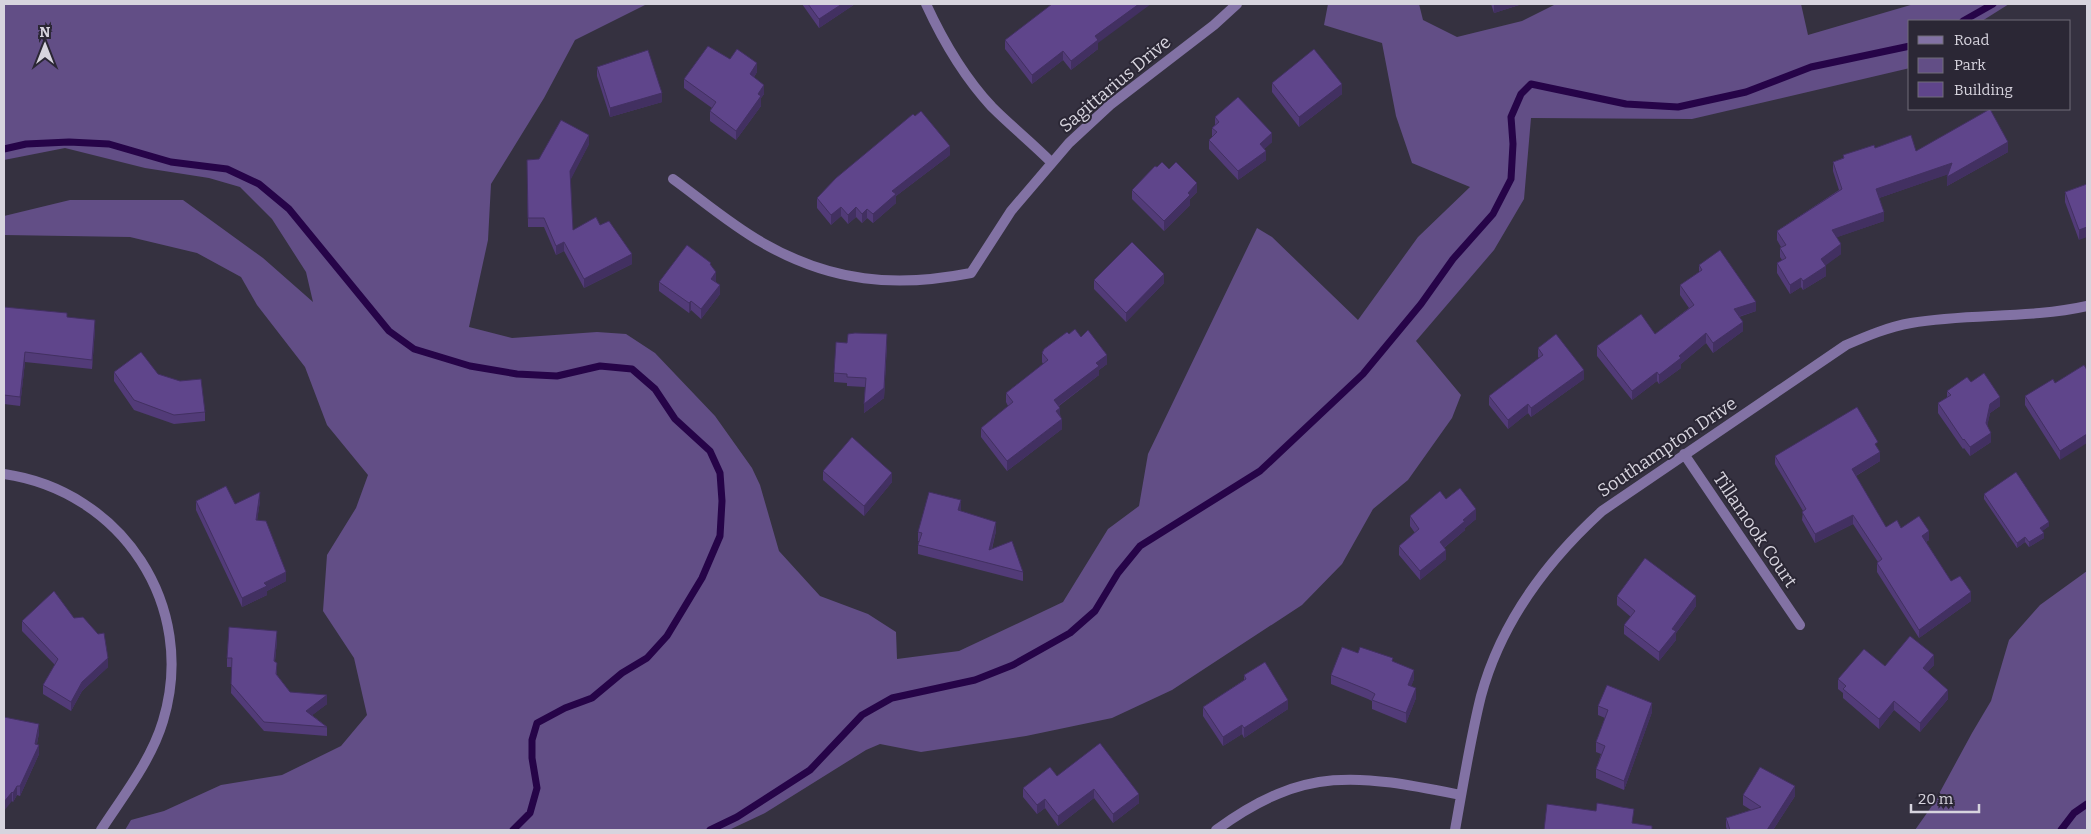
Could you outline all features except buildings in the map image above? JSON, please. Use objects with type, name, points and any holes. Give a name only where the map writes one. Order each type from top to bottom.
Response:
[{"type":"street","points":[[926,4],[938,30],[963,71],[992,106],[1051,162]]},
{"type":"street","name":"Sagittarius Drive","points":[[673,179],[761,242],[790,258],[825,271],[866,280],[902,282],[937,280],[971,273],[1011,211],[1051,162],[1110,105],[1214,25],[1237,4]]},
{"type":"street","name":"Southampton Drive","points":[[1455,830],[1482,696],[1497,652],[1516,613],[1534,585],[1567,543],[1602,511],[1846,345],[1876,332],[1911,323],[2058,313],[2087,306]]},
{"type":"street","name":"Tillamook Court","points":[[1684,454],[1800,625]]},
{"type":"street","points":[[4,474],[40,482],[72,496],[99,514],[125,539],[144,565],[159,595],[168,626],[172,659],[170,691],[163,722],[150,753],[101,830]]},
{"type":"street","points":[[1216,830],[1244,810],[1271,796],[1300,785],[1335,779],[1373,779],[1461,795]]},
{"type":"green space","points":[[4,4],[647,4],[575,40],[544,98],[491,184],[488,240],[469,327],[512,338],[597,332],[626,334],[655,353],[715,416],[752,468],[760,485],[779,551],[820,596],[868,614],[896,632],[897,659],[959,651],[1063,602],[1108,529],[1139,506],[1148,454],[1257,228],[1272,237],[1358,320],[1418,237],[1470,187],[1412,163],[1396,116],[1382,43],[1324,25],[1328,4],[1419,4],[1423,20],[1457,37],[1522,21],[1556,4],[1801,4],[1808,35],[1914,4],[2009,4],[1984,20],[1908,20],[1908,68],[1692,119],[1531,118],[1524,199],[1494,250],[1416,341],[1461,395],[1452,418],[1408,480],[1373,509],[1342,564],[1302,605],[1172,690],[1112,718],[1026,736],[921,752],[880,744],[866,750],[765,813],[729,830],[125,830],[131,820],[164,811],[221,785],[282,775],[341,746],[367,715],[354,658],[323,611],[327,555],[356,508],[368,475],[327,425],[305,367],[257,305],[241,277],[197,253],[130,237],[4,235],[4,216],[70,200],[183,200],[263,258],[313,302],[306,272],[272,219],[240,187],[209,178],[145,168],[65,148],[4,160]]},
{"type":"green space","points":[[2087,571],[2087,830],[1915,830],[1934,803],[1991,701],[2009,640],[2040,605]]},
{"type":"waterway","points":[[1965,20],[1993,4]]},
{"type":"waterway","points":[[710,830],[737,817],[810,770],[862,715],[892,698],[975,680],[1013,665],[1070,633],[1095,611],[1118,573],[1140,546],[1260,471],[1363,374],[1421,304],[1453,259],[1493,214],[1511,179],[1513,144],[1511,117],[1521,94],[1531,84],[1626,104],[1678,107],[1746,92],[1811,67],[1908,46]]},
{"type":"waterway","points":[[4,149],[26,144],[69,142],[109,144],[171,162],[227,169],[259,184],[289,209],[389,331],[414,349],[470,366],[517,374],[557,376],[600,366],[632,369],[655,389],[675,419],[710,451],[720,473],[722,501],[720,536],[702,578],[667,636],[647,658],[622,673],[592,698],[565,708],[537,723],[532,740],[532,758],[537,788],[530,813],[513,830]]},
{"type":"waterway","points":[[2061,830],[2074,813],[2087,804]]}]
